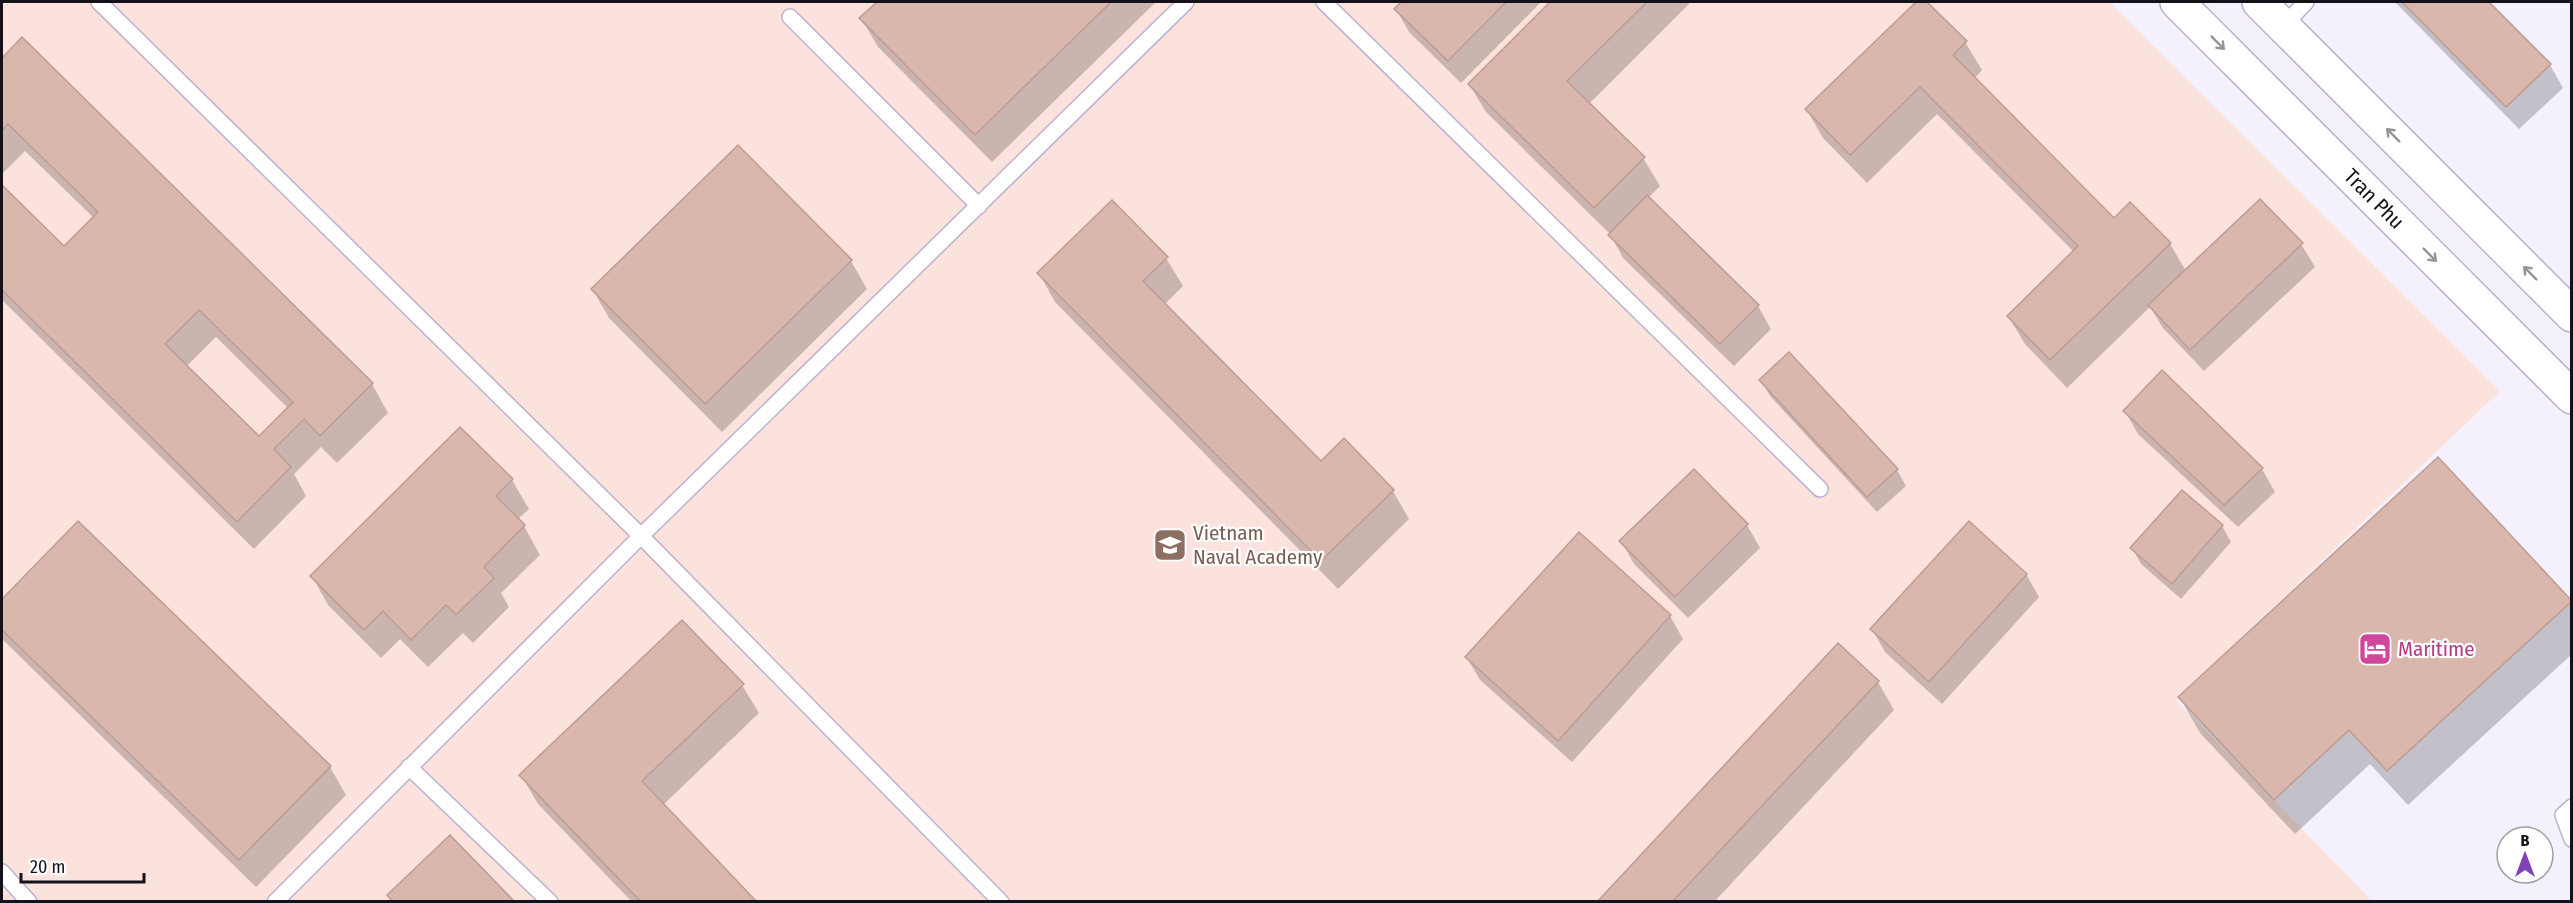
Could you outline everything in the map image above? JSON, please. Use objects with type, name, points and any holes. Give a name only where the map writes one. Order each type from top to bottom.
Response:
[{"type":"main road","name":"Tran Phu","points":[[2176,2],[2571,398]]},
{"type":"main road","points":[[2259,2],[2571,315]]},
{"type":"lane","points":[[99,2],[641,536],[1001,902]]},
{"type":"lane","points":[[275,902],[641,536],[1186,2]]},
{"type":"lane","points":[[1324,2],[1820,489]]},
{"type":"lane","points":[[2283,26],[2306,2]]},
{"type":"lane","points":[[790,18],[979,206]]},
{"type":"lane","points":[[409,767],[550,902]]},
{"type":"lane","points":[[2571,807],[2563,815],[2571,839]]},
{"type":"lane","points":[[2,872],[29,902]]},
{"type":"shaded area","name":"Vietnam Naval Academy","points":[[2,2],[2109,2],[2500,391],[2176,700],[2372,901],[2,902]]},
{"type":"building","points":[[877,2],[1111,2],[975,135],[859,18]]},
{"type":"building","points":[[1401,2],[1506,2],[1448,61],[1394,9]]},
{"type":"building","points":[[1550,2],[1647,2],[1567,81],[1645,157],[1594,208],[1468,84]]},
{"type":"building","points":[[1916,2],[1927,2],[1967,41],[1953,55],[2114,218],[2130,202],[2171,243],[2050,360],[2007,316],[2078,246],[1920,87],[1850,155],[1805,109]]},
{"type":"building","points":[[2402,2],[2489,2],[2551,64],[2506,107]]},
{"type":"building","points":[[22,37],[373,383],[320,436],[304,419],[274,449],[291,467],[237,522],[2,290],[2,185],[64,246],[98,212],[8,124],[2,130],[2,58]],"holes":[[[199,310],[293,402],[259,436],[165,344]]]},
{"type":"building","points":[[738,145],[852,260],[705,404],[591,289]]},
{"type":"building","points":[[1647,195],[1759,305],[1720,344],[1608,235]]},
{"type":"building","points":[[2260,199],[2303,243],[2190,350],[2148,305]]},
{"type":"building","points":[[1112,200],[1168,257],[1143,281],[1321,461],[1344,438],[1394,490],[1321,561],[1037,273]]},
{"type":"building","points":[[1789,352],[1898,469],[1867,497],[1759,380]]},
{"type":"building","points":[[2162,370],[2263,468],[2224,505],[2123,411]]},
{"type":"building","points":[[460,427],[513,479],[496,496],[525,525],[484,567],[494,578],[456,615],[446,605],[411,640],[383,611],[364,630],[310,576]]},
{"type":"building","name":"Maritime","points":[[2438,457],[2572,601],[2387,771],[2349,730],[2274,800],[2178,697]]},
{"type":"building","points":[[1694,469],[1748,524],[1675,597],[1619,541]]},
{"type":"building","points":[[2182,490],[2223,525],[2172,584],[2130,548]]},
{"type":"building","points":[[78,521],[331,766],[239,860],[2,630],[2,599]]},
{"type":"building","points":[[1969,521],[2027,574],[1929,682],[1870,629]]},
{"type":"building","points":[[1579,532],[1671,615],[1558,741],[1465,657]]},
{"type":"building","points":[[682,620],[744,684],[642,781],[757,902],[641,902],[519,775]]},
{"type":"building","points":[[1838,643],[1879,681],[1672,902],[1597,902]]},
{"type":"building","points":[[450,835],[515,902],[393,902],[387,895]]},
{"type":"place","name":"Vietnam Naval Academy","points":[[1170,545]]},
{"type":"place","name":"Maritime","points":[[2375,649]]}]
